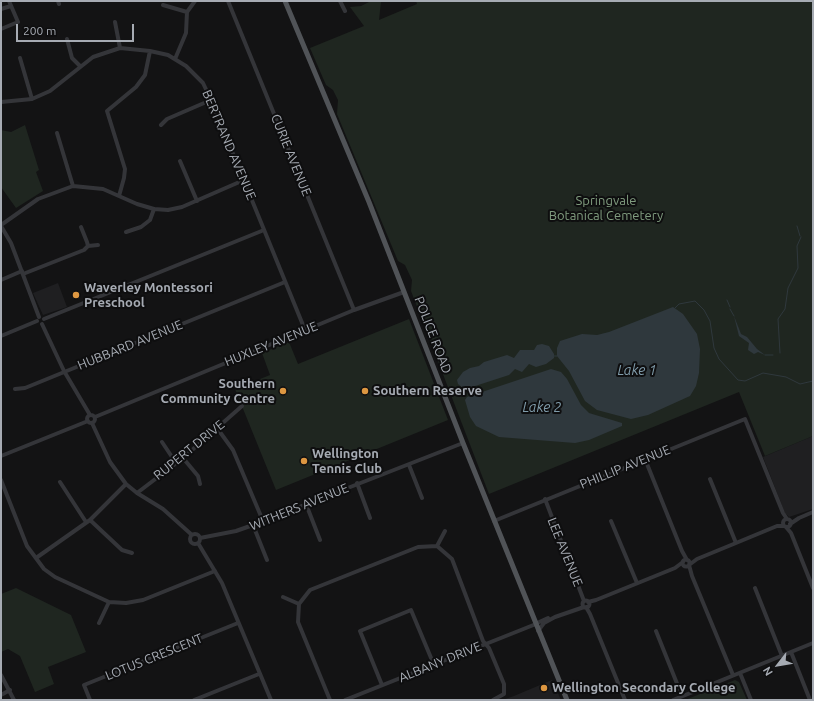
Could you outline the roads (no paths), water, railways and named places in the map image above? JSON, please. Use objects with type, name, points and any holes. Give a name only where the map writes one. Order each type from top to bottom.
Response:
[{"type":"main road","name":"POLICE ROAD","points":[[285,1],[369,202],[493,520],[567,700]]},
{"type":"street","points":[[175,59],[186,33],[187,12],[195,1]]},
{"type":"street","name":"CURIE AVENUE","points":[[228,1],[354,310]]},
{"type":"street","points":[[340,1],[345,11]]},
{"type":"street","points":[[1,10],[10,3],[18,22],[1,29]]},
{"type":"street","points":[[163,5],[187,12]]},
{"type":"street","points":[[115,22],[120,48]]},
{"type":"street","points":[[67,39],[72,58],[80,66]]},
{"type":"street","name":"BERTRAND AVENUE","points":[[1,102],[32,99],[50,91],[66,80],[80,66],[93,57],[120,48],[150,51],[175,59],[186,66],[203,83],[211,100],[305,330]]},
{"type":"street","points":[[119,196],[125,169],[107,111],[136,87],[145,75],[150,51]]},
{"type":"street","points":[[20,58],[32,99]]},
{"type":"street","points":[[161,126],[167,119],[211,100]]},
{"type":"street","points":[[56,133],[73,186]]},
{"type":"street","points":[[180,162],[197,201]]},
{"type":"street","points":[[1,456],[95,420],[95,417],[90,415],[64,371],[39,321],[23,272],[11,243],[1,226],[38,199],[73,186],[103,189],[154,209],[168,210],[182,207],[244,180]]},
{"type":"street","points":[[126,232],[141,227],[150,220],[154,209]]},
{"type":"street","points":[[80,227],[88,246]]},
{"type":"street","points":[[1,336],[264,230]]},
{"type":"street","points":[[1,280],[84,250],[88,246],[98,245]]},
{"type":"street","name":"HUBBARD AVENUE","points":[[14,389],[25,388],[285,282]]},
{"type":"street","name":"HUXLEY AVENUE","points":[[95,417],[354,310],[404,292]]},
{"type":"street","name":"RUPERT DRIVE","points":[[137,493],[183,458],[242,406]]},
{"type":"street","points":[[90,415],[87,418],[110,462],[126,484],[137,493],[163,509],[192,535],[197,534],[200,538],[198,543]]},
{"type":"street","name":"PHILLIP AVENUE","points":[[493,520],[745,419],[787,523]]},
{"type":"street","points":[[217,428],[233,450],[263,521]]},
{"type":"street","points":[[162,442],[176,463]]},
{"type":"street","name":"WITHERS AVENUE","points":[[200,538],[236,531],[253,525],[357,483],[463,443]]},
{"type":"street","points":[[183,458],[198,476],[200,484]]},
{"type":"street","points":[[644,459],[732,676]]},
{"type":"street","points":[[408,465],[422,498]]},
{"type":"street","points":[[710,479],[736,543]]},
{"type":"street","points":[[1,480],[27,546],[44,569],[55,577],[109,602],[126,603],[143,600],[215,571]]},
{"type":"street","points":[[60,482],[88,521],[122,550],[132,553]]},
{"type":"street","points":[[357,483],[370,518]]},
{"type":"street","points":[[36,558],[88,521],[126,484]]},
{"type":"street","name":"LEE AVENUE","points":[[544,500],[625,700]]},
{"type":"street","points":[[306,504],[320,540]]},
{"type":"street","points":[[538,631],[544,623],[555,617],[813,512]]},
{"type":"street","points":[[611,520],[636,583]]},
{"type":"street","points":[[787,523],[813,588]]},
{"type":"street","points":[[253,525],[267,560]]},
{"type":"street","points":[[437,546],[445,531]]},
{"type":"street","points":[[192,535],[190,539],[191,542],[198,543]]},
{"type":"street","points":[[198,543],[215,571],[271,700]]},
{"type":"street","points":[[330,700],[298,622],[298,604],[310,590],[418,547],[437,546],[452,559],[485,644],[505,688],[504,694],[493,700]]},
{"type":"street","points":[[755,588],[782,656]]},
{"type":"street","points":[[283,597],[298,604]]},
{"type":"street","points":[[99,623],[109,602]]},
{"type":"street","points":[[382,685],[360,631],[411,610],[434,665]]},
{"type":"street","name":"ALBANY DRIVE","points":[[345,700],[351,699],[382,685],[555,617]]},
{"type":"street","name":"LOTUS CRESCENT","points":[[90,700],[84,685],[238,623]]},
{"type":"street","points":[[656,630],[682,696]]},
{"type":"street","points":[[673,700],[813,643]]},
{"type":"street","points":[[790,652],[810,700]]},
{"type":"street","points":[[740,673],[751,700]]},
{"type":"street","points":[[194,700],[259,674]]},
{"type":"street","points":[[1,675],[14,700]]},
{"type":"street","points":[[1,695],[10,690]]},
{"type":"water","name":"Lake 1","points":[[673,307],[683,314],[697,334],[700,349],[699,373],[696,386],[690,396],[648,415],[631,419],[597,410],[585,401],[569,371],[557,356],[557,348],[560,341],[582,334],[597,335],[609,332]]},
{"type":"water","points":[[734,316],[741,334],[747,337],[757,349],[765,355],[758,352],[754,354],[748,350],[749,343],[739,336]]},
{"type":"water","points":[[542,344],[549,346],[554,354],[554,358],[546,364],[536,367],[529,364],[522,372],[515,369],[509,375],[469,388],[463,388],[458,384],[457,380],[463,372],[470,368],[507,355],[514,358],[520,350],[534,350],[537,345]]},
{"type":"water","name":"Lake 2","points":[[551,369],[561,372],[567,379],[581,405],[589,413],[622,423],[622,426],[589,440],[575,443],[499,437],[476,426],[470,417],[465,400],[467,397]]},
{"type":"waterway","points":[[797,226],[800,236]]},
{"type":"waterway","points":[[780,353],[778,319],[785,309],[788,288],[798,268],[797,246],[801,237]]},
{"type":"waterway","points":[[727,300],[730,307]]},
{"type":"waterway","points":[[675,308],[679,304],[695,301],[704,310],[710,321],[714,348],[719,359],[738,380],[745,381],[763,373],[786,377],[800,384],[813,381]]},
{"type":"waterway","points":[[730,309],[734,316]]},
{"type":"waterway","points":[[765,355],[773,355]]},
{"type":"place","name":"Waverley Montessori Preschool","points":[[76,295]]},
{"type":"place","name":"Southern Community Centre","points":[[283,391]]},
{"type":"place","name":"Southern Reserve","points":[[365,391]]},
{"type":"place","name":"Wellington Tennis Club","points":[[304,461]]},
{"type":"place","name":"Wellington Secondary College","points":[[544,688]]},
{"type":"park label","name":"Springvale Botanical Cemetery","points":[[606,208]]}]
